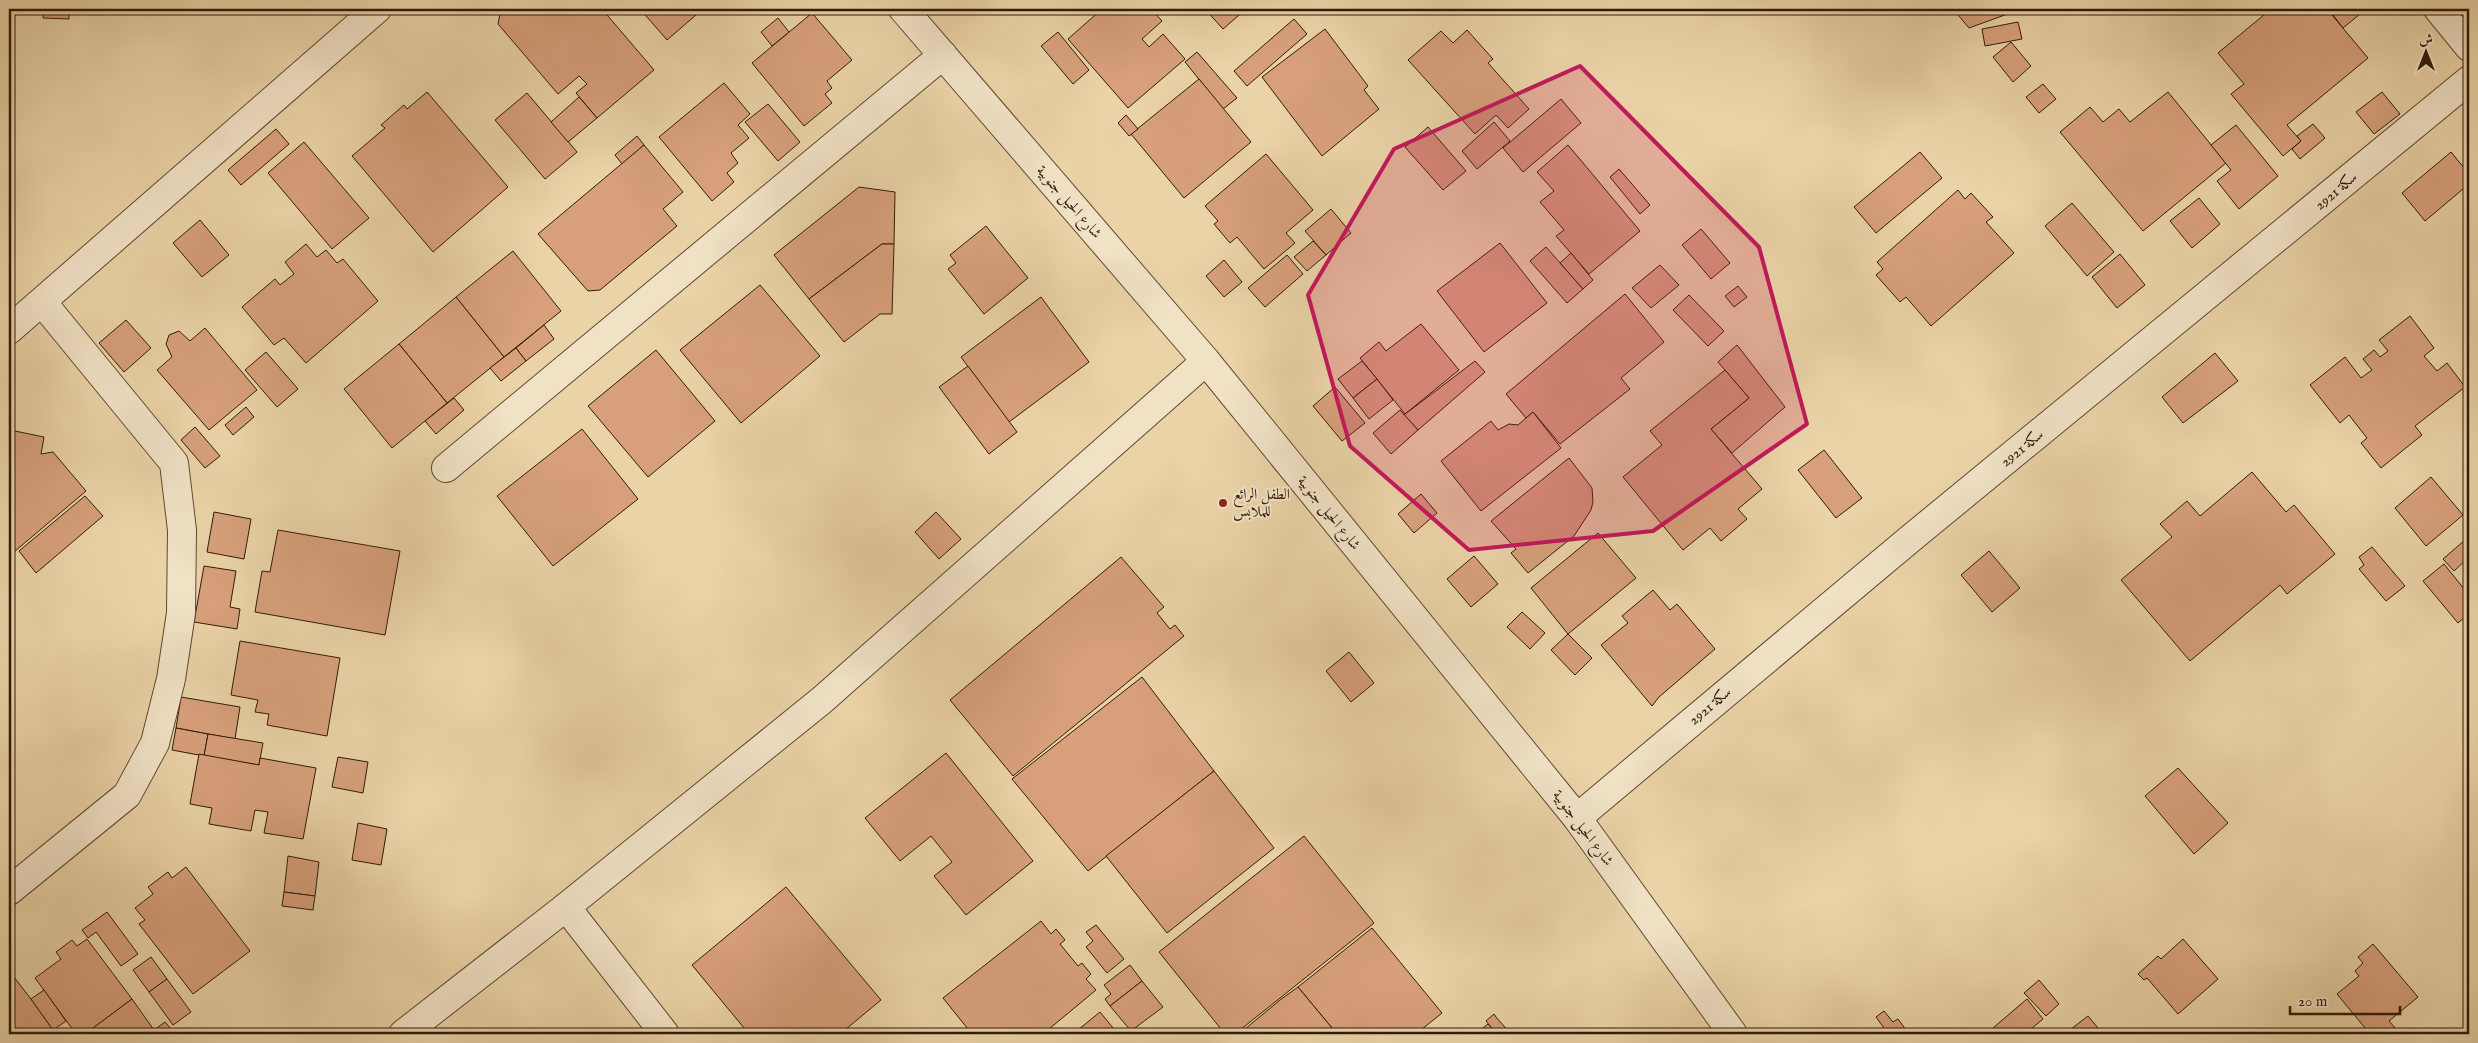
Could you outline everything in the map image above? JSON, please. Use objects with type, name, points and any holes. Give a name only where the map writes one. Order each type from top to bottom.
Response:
[{"type":"street","points":[[9,330],[377,9]]},
{"type":"street","name":"شارع الحيل جنوبية","points":[[903,9],[1206,361],[1577,818],[1733,1034]]},
{"type":"street","points":[[2438,9],[2469,47]]},
{"type":"street","points":[[446,468],[943,55]]},
{"type":"street","name":"سكة 2921","points":[[1577,818],[1910,539],[2469,80]]},
{"type":"street","points":[[9,891],[127,795],[155,744],[171,679],[181,613],[182,530],[174,463],[42,302]]},
{"type":"street","points":[[403,1034],[566,907],[822,700],[1206,361]]},
{"type":"street","points":[[566,907],[665,1034]]},
{"type":"highlighted area","points":[[1580,66],[1759,247],[1807,424],[1653,531],[1469,550],[1350,446],[1308,295],[1394,149]]},
{"type":"building","points":[[43,9],[69,9],[69,19],[43,18]]},
{"type":"building","points":[[501,9],[602,9],[654,70],[597,118],[576,93],[587,84],[579,76],[558,94],[498,24]]},
{"type":"building","points":[[640,9],[703,9],[667,40]]},
{"type":"building","points":[[1102,9],[1135,9],[1137,11],[1151,9],[1162,21],[1142,39],[1149,47],[1163,34],[1185,59],[1128,108],[1068,39]]},
{"type":"building","points":[[1205,9],[1246,9],[1223,29]]},
{"type":"building","points":[[1953,9],[2021,9],[1969,28]]},
{"type":"building","points":[[2271,9],[2327,9],[2368,58],[2287,125],[2301,141],[2283,156],[2231,94],[2244,84],[2218,53]]},
{"type":"building","points":[[2341,9],[2366,9],[2343,28],[2333,15]]},
{"type":"building","points":[[812,13],[852,60],[827,81],[832,88],[825,94],[832,103],[804,126],[752,63]]},
{"type":"building","points":[[778,18],[789,32],[772,46],[761,32]]},
{"type":"building","points":[[1294,19],[1307,34],[1247,86],[1234,71]]},
{"type":"building","points":[[2018,22],[2022,39],[1985,46],[1982,29]]},
{"type":"building","points":[[1325,29],[1368,86],[1364,90],[1379,109],[1322,156],[1262,77]]},
{"type":"building","points":[[1467,30],[1493,59],[1488,63],[1529,109],[1508,128],[1496,115],[1475,134],[1408,60],[1441,31],[1453,43]]},
{"type":"building","points":[[1058,32],[1089,70],[1073,84],[1041,46]]},
{"type":"building","points":[[2011,42],[2031,66],[2013,82],[1993,57]]},
{"type":"building","points":[[1197,52],[1237,98],[1223,109],[1185,62]]},
{"type":"building","points":[[1199,79],[1251,142],[1184,198],[1131,134]]},
{"type":"building","points":[[724,83],[750,114],[738,125],[749,138],[731,153],[738,163],[727,173],[734,182],[712,201],[659,137]]},
{"type":"building","points":[[2043,84],[2056,99],[2039,113],[2026,97]]},
{"type":"building","points":[[427,92],[508,187],[433,252],[352,156],[385,128],[381,125],[404,105],[407,109]]},
{"type":"building","points":[[2168,92],[2226,163],[2143,231],[2060,132],[2090,107],[2103,122],[2119,109],[2130,122]]},
{"type":"building","points":[[2382,92],[2400,114],[2374,134],[2356,112]]},
{"type":"building","points":[[527,93],[577,152],[545,179],[495,120]]},
{"type":"building","points":[[579,97],[597,118],[568,142],[551,122]]},
{"type":"building","points":[[1561,99],[1581,123],[1523,172],[1503,148]]},
{"type":"building","points":[[768,104],[800,142],[778,161],[745,122]]},
{"type":"building","points":[[1126,115],[1138,129],[1129,136],[1118,123]]},
{"type":"building","points":[[1494,122],[1510,141],[1477,169],[1462,151]]},
{"type":"building","points":[[2313,124],[2325,138],[2300,159],[2292,149],[2301,141],[2297,136]]},
{"type":"building","points":[[2236,125],[2278,176],[2239,209],[2217,181],[2231,170],[2211,145]]},
{"type":"building","points":[[1428,127],[1466,171],[1443,190],[1405,147]]},
{"type":"building","points":[[276,129],[289,144],[241,185],[228,170]]},
{"type":"building","points":[[637,136],[644,145],[622,164],[615,155]]},
{"type":"building","points":[[304,142],[369,218],[332,249],[268,173]]},
{"type":"building","points":[[644,145],[683,192],[663,209],[677,226],[600,290],[588,291],[538,234]]},
{"type":"building","points":[[1568,145],[1640,231],[1589,274],[1556,236],[1564,230],[1540,202],[1554,191],[1537,172]]},
{"type":"building","points":[[1920,152],[1942,178],[1876,233],[1854,207]]},
{"type":"building","points":[[2451,152],[2469,174],[2469,184],[2425,221],[2402,193]]},
{"type":"building","points":[[1266,154],[1313,210],[1286,233],[1295,243],[1264,269],[1237,237],[1230,243],[1214,224],[1218,221],[1205,206]]},
{"type":"building","points":[[1619,169],[1650,205],[1640,214],[1610,177]]},
{"type":"building","points":[[859,187],[895,192],[894,244],[882,244],[809,299],[774,255]]},
{"type":"building","points":[[1958,190],[1965,199],[1971,193],[1993,217],[1986,222],[2014,253],[1931,326],[1906,297],[1900,302],[1876,275],[1883,269],[1877,262]]},
{"type":"building","points":[[2199,198],[2220,224],[2192,248],[2170,221]]},
{"type":"building","points":[[2072,203],[2114,252],[2087,276],[2045,226]]},
{"type":"building","points":[[1331,209],[1351,233],[1326,255],[1305,231]]},
{"type":"building","points":[[200,220],[229,255],[202,277],[173,243]]},
{"type":"building","points":[[986,226],[1028,278],[984,314],[948,269],[956,263],[950,255]]},
{"type":"building","points":[[1701,229],[1730,263],[1711,279],[1682,245]]},
{"type":"building","points":[[1313,241],[1326,255],[1307,271],[1294,257]]},
{"type":"building","points":[[1500,243],[1547,303],[1484,352],[1437,291]]},
{"type":"building","points":[[306,244],[317,257],[326,250],[337,263],[343,259],[378,301],[306,363],[284,338],[274,345],[242,307],[275,279],[280,285],[294,274],[285,262]]},
{"type":"building","points":[[882,244],[894,244],[892,314],[880,314],[844,342],[809,299]]},
{"type":"building","points":[[1546,247],[1583,289],[1567,303],[1530,261]]},
{"type":"building","points":[[513,251],[561,311],[504,357],[456,297]]},
{"type":"building","points":[[1571,253],[1593,280],[1583,289],[1560,263]]},
{"type":"building","points":[[2120,254],[2145,285],[2117,308],[2092,277]]},
{"type":"building","points":[[1287,255],[1303,274],[1265,307],[1248,288]]},
{"type":"building","points":[[1224,260],[1242,282],[1224,297],[1206,276]]},
{"type":"building","points":[[1660,265],[1679,285],[1651,308],[1632,288]]},
{"type":"building","points":[[760,285],[820,356],[741,423],[680,350]]},
{"type":"building","points":[[1738,286],[1747,297],[1734,307],[1725,296]]},
{"type":"building","points":[[1625,294],[1664,342],[1621,378],[1630,389],[1560,444],[1533,412],[1526,418],[1506,394]]},
{"type":"building","points":[[1689,295],[1724,331],[1708,346],[1673,310]]},
{"type":"building","points":[[456,297],[504,357],[447,403],[399,344]]},
{"type":"building","points":[[1041,297],[1089,362],[1009,422],[961,357]]},
{"type":"building","points":[[2410,316],[2434,348],[2424,356],[2437,371],[2447,363],[2465,387],[2415,426],[2422,435],[2381,468],[2361,443],[2367,438],[2349,415],[2340,423],[2310,385],[2345,357],[2361,378],[2372,370],[2363,359],[2374,350],[2380,357],[2388,351],[2379,340]]},
{"type":"building","points":[[126,320],[151,348],[124,372],[99,343]]},
{"type":"building","points":[[1421,324],[1459,370],[1405,414],[1360,358],[1379,342],[1386,351]]},
{"type":"building","points":[[544,325],[554,339],[526,361],[516,348]]},
{"type":"building","points":[[205,328],[257,390],[209,430],[157,370],[172,357],[166,344],[169,335],[179,331],[190,341]]},
{"type":"building","points":[[399,344],[447,403],[392,448],[344,389]]},
{"type":"building","points":[[1737,345],[1785,407],[1732,453],[1711,429],[1749,398],[1718,362]]},
{"type":"building","points":[[516,348],[526,361],[501,381],[490,368]]},
{"type":"building","points":[[656,350],[715,421],[648,477],[588,406]]},
{"type":"building","points":[[266,352],[298,389],[277,407],[245,370]]},
{"type":"building","points":[[2215,353],[2238,381],[2183,423],[2162,397]]},
{"type":"building","points":[[1362,361],[1377,379],[1353,398],[1338,379]]},
{"type":"building","points":[[1475,361],[1485,372],[1418,430],[1404,415]]},
{"type":"building","points":[[968,366],[1017,432],[989,454],[939,387]]},
{"type":"building","points":[[1725,370],[1749,398],[1711,429],[1762,489],[1738,509],[1747,519],[1721,541],[1710,528],[1683,550],[1623,477],[1662,445],[1650,431]]},
{"type":"building","points":[[1377,379],[1393,400],[1369,419],[1353,398]]},
{"type":"building","points":[[1335,387],[1365,423],[1342,441],[1313,406]]},
{"type":"building","points":[[454,398],[464,410],[436,434],[425,421]]},
{"type":"building","points":[[246,407],[254,417],[233,435],[225,425]]},
{"type":"building","points":[[1400,410],[1418,430],[1391,454],[1373,433]]},
{"type":"building","points":[[1533,412],[1561,448],[1481,511],[1441,461],[1491,421],[1498,430],[1509,424],[1518,425]]},
{"type":"building","points":[[195,427],[220,456],[205,468],[181,440]]},
{"type":"building","points":[[582,429],[638,499],[553,566],[497,496]]},
{"type":"building","points":[[10,430],[44,437],[41,454],[53,452],[86,491],[14,552],[9,546]]},
{"type":"building","points":[[1824,450],[1862,498],[1836,518],[1798,470]]},
{"type":"building","points":[[1569,458],[1592,488],[1593,502],[1591,510],[1574,536],[1528,573],[1511,553],[1516,549],[1491,521]]},
{"type":"building","points":[[2252,472],[2286,512],[2294,505],[2335,554],[2287,594],[2280,585],[2190,661],[2121,580],[2172,537],[2160,524],[2187,501],[2200,516]]},
{"type":"building","points":[[2431,477],[2463,515],[2426,546],[2395,508]]},
{"type":"building","points":[[1421,494],[1437,513],[1414,533],[1398,514]]},
{"type":"building","points":[[85,496],[103,516],[36,573],[19,551]]},
{"type":"building","points":[[214,512],[251,519],[244,559],[207,552]]},
{"type":"building","points":[[936,512],[961,539],[939,559],[915,532]]},
{"type":"building","points":[[278,530],[400,551],[385,635],[255,612],[262,571],[270,572]]},
{"type":"building","points":[[1598,533],[1636,578],[1568,634],[1531,588]]},
{"type":"building","points":[[2465,540],[2469,546],[2469,557],[2454,571],[2443,559]]},
{"type":"building","points":[[2372,547],[2405,586],[2386,601],[2359,569],[2364,565],[2359,557]]},
{"type":"building","points":[[1989,551],[2020,588],[1992,612],[1961,575]]},
{"type":"building","points":[[1474,556],[1498,584],[1471,607],[1447,579]]},
{"type":"building","points":[[1121,557],[1164,607],[1157,613],[1170,629],[1175,625],[1184,636],[1013,776],[950,700]]},
{"type":"building","points":[[2444,564],[2469,595],[2469,613],[2458,623],[2423,581]]},
{"type":"building","points":[[204,566],[236,571],[230,607],[240,609],[237,629],[194,622]]},
{"type":"building","points":[[1653,590],[1670,610],[1677,604],[1715,649],[1659,697],[1652,706],[1601,645],[1628,623],[1622,616]]},
{"type":"building","points":[[1522,612],[1545,633],[1530,649],[1507,627]]},
{"type":"building","points":[[1568,634],[1592,658],[1575,675],[1551,650]]},
{"type":"building","points":[[240,641],[340,658],[327,736],[267,725],[269,714],[255,712],[258,700],[231,695]]},
{"type":"building","points":[[1349,652],[1374,683],[1351,702],[1326,671]]},
{"type":"building","points":[[1142,677],[1214,771],[1088,871],[1012,779]]},
{"type":"building","points":[[181,697],[240,707],[235,739],[176,728]]},
{"type":"building","points":[[176,728],[208,734],[204,756],[172,750]]},
{"type":"building","points":[[208,734],[263,743],[259,765],[204,756]]},
{"type":"building","points":[[946,753],[1033,861],[966,915],[934,876],[952,862],[931,836],[900,861],[865,818]]},
{"type":"building","points":[[199,754],[259,765],[260,758],[316,768],[303,839],[264,833],[268,812],[255,810],[251,831],[209,824],[212,808],[190,804]]},
{"type":"building","points":[[338,757],[368,762],[363,793],[332,787]]},
{"type":"building","points":[[2178,768],[2228,823],[2194,854],[2145,796]]},
{"type":"building","points":[[1214,771],[1274,848],[1167,933],[1106,856]]},
{"type":"building","points":[[358,823],[387,829],[381,865],[352,860]]},
{"type":"building","points":[[1304,836],[1374,923],[1235,1034],[1225,1034],[1159,952]]},
{"type":"building","points":[[288,856],[319,862],[315,896],[284,892]]},
{"type":"building","points":[[186,867],[250,951],[193,994],[139,924],[145,920],[135,908],[153,894],[148,887],[168,872],[172,878]]},
{"type":"building","points":[[786,887],[881,1000],[840,1034],[749,1034],[692,965]]},
{"type":"building","points":[[284,892],[315,896],[313,910],[282,906]]},
{"type":"building","points":[[107,912],[138,954],[121,966],[96,932],[88,938],[82,930]]},
{"type":"building","points":[[1041,921],[1051,934],[1056,929],[1065,940],[1060,944],[1078,966],[1082,963],[1091,974],[1086,979],[1096,990],[1043,1034],[972,1034],[943,998]]},
{"type":"building","points":[[1096,925],[1124,959],[1107,973],[1086,947],[1093,941],[1086,932]]},
{"type":"building","points":[[1372,928],[1442,1013],[1416,1034],[1337,1034],[1298,987]]},
{"type":"building","points":[[87,939],[132,999],[85,1034],[76,1034],[35,978],[61,959],[56,952],[72,940],[77,946]]},
{"type":"building","points":[[2183,939],[2218,979],[2178,1014],[2147,978],[2144,980],[2138,974],[2158,956],[2161,959]]},
{"type":"building","points":[[2373,944],[2418,997],[2389,1021],[2397,1030],[2392,1034],[2370,1034],[2337,994],[2359,976],[2355,971],[2363,963],[2358,957]]},
{"type":"building","points":[[151,957],[167,979],[149,992],[133,970]]},
{"type":"building","points":[[1130,965],[1142,981],[1110,1006],[1105,999],[1111,994],[1104,985]]},
{"type":"building","points":[[14,977],[56,1034],[9,1034],[9,981]]},
{"type":"building","points":[[167,979],[191,1012],[173,1025],[149,992]]},
{"type":"building","points":[[2039,980],[2059,1004],[2046,1016],[2024,993]]},
{"type":"building","points":[[1142,981],[1163,1007],[1131,1031],[1110,1006]]},
{"type":"building","points":[[1298,987],[1337,1034],[1239,1034],[1280,1000]]},
{"type":"building","points":[[44,990],[66,1021],[53,1030],[31,999]]},
{"type":"building","points":[[132,999],[154,1030],[165,1022],[175,1034],[85,1034]]},
{"type":"building","points":[[2027,999],[2043,1019],[2025,1034],[1998,1034],[1993,1028]]},
{"type":"building","points":[[1884,1011],[1893,1022],[1898,1019],[1909,1034],[1882,1034],[1879,1031],[1884,1028],[1876,1017]]},
{"type":"building","points":[[1100,1012],[1118,1034],[1073,1034]]},
{"type":"building","points":[[1494,1014],[1511,1034],[1497,1034],[1486,1021]]},
{"type":"building","points":[[2088,1016],[2103,1034],[2065,1034],[2075,1026]]},
{"type":"building","points":[[1488,1024],[1497,1034],[1475,1034]]},
{"type":"place","name":"الطفل الرائع للملابس","points":[[1223,503]]}]
